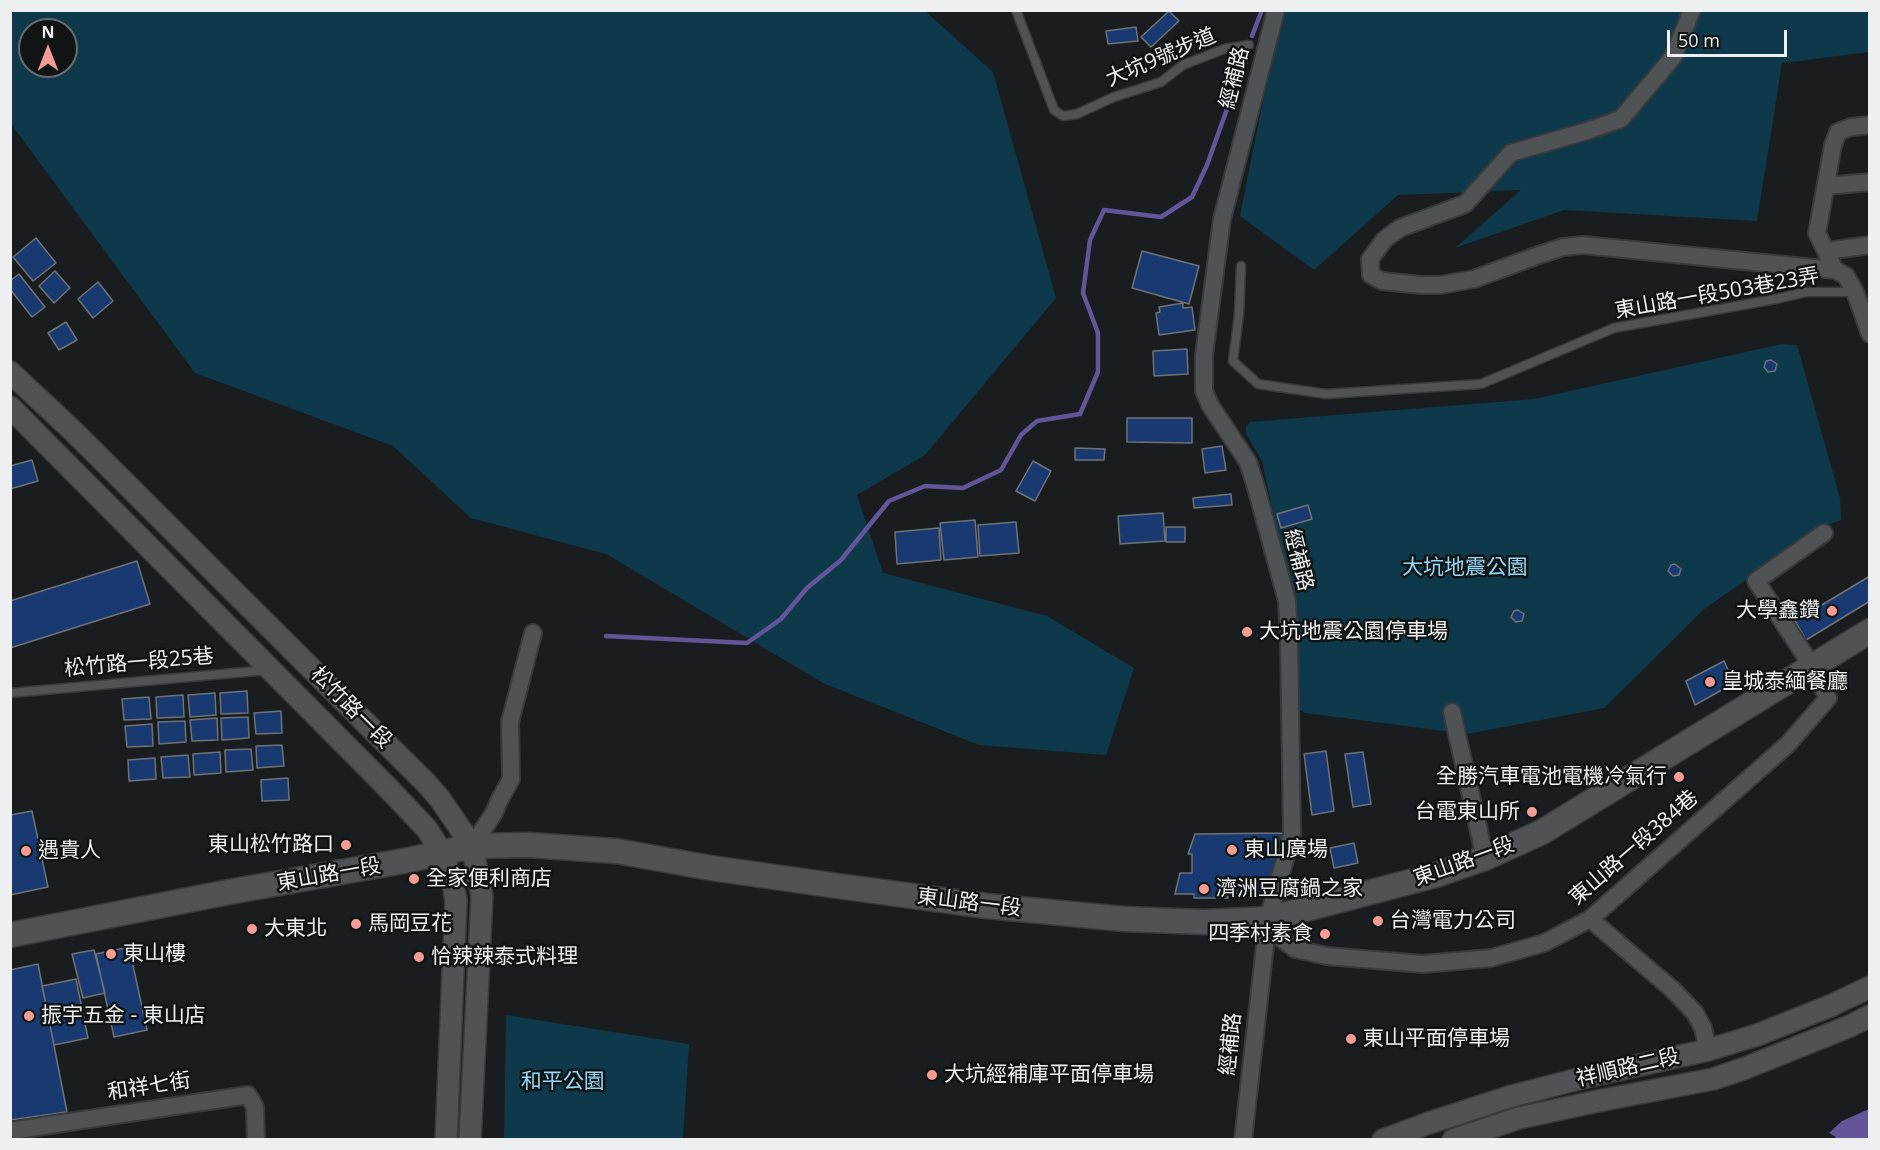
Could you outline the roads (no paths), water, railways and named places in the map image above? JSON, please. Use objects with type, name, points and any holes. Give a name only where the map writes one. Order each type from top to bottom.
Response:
[{"type":"main road","name":"東山路一段","points":[[10,935],[358,870],[472,846],[529,845],[616,851],[711,868],[987,906],[1112,918],[1204,922],[1268,919],[1436,875],[1485,858],[1542,832],[1869,631]]},
{"type":"street","name":"經補路","points":[[1243,1140],[1268,919],[1292,835],[1287,601],[1248,462],[1210,405],[1204,392],[1203,355],[1222,219],[1276,10]]},
{"type":"street","points":[[1692,10],[1673,57],[1621,119],[1512,153],[1465,204],[1400,228],[1385,239],[1370,259],[1371,275],[1382,281],[1440,285],[1474,279],[1563,247],[1583,245],[1835,270],[1846,276],[1862,291],[1869,334]]},
{"type":"street","points":[[1835,270],[1817,233],[1833,145],[1838,132],[1851,127],[1869,125]]},
{"type":"street","points":[[1827,186],[1869,182]]},
{"type":"street","points":[[1827,251],[1869,245]]},
{"type":"street","name":"松竹路一段","points":[[10,372],[73,430],[427,784],[472,846],[482,896],[470,1140]]},
{"type":"street","name":"松竹路一段","points":[[10,407],[427,829],[442,853],[456,901],[446,1140]]},
{"type":"street","points":[[1812,666],[1756,581],[1824,533]]},
{"type":"street","points":[[472,846],[494,813],[511,780],[510,722],[533,633]]},
{"type":"street","name":"東山路一段384巷","points":[[1268,919],[1281,938],[1295,949],[1328,956],[1423,964],[1491,958],[1544,943],[1590,919],[1788,744],[1828,698],[1812,666]]},
{"type":"street","points":[[1452,712],[1485,858]]},
{"type":"street","points":[[1590,919],[1672,989],[1695,1013],[1703,1029],[1708,1050]]},
{"type":"street","name":"祥順路二段","points":[[1383,1140],[1512,1096],[1708,1050],[1767,1031],[1830,1006],[1869,987]]},
{"type":"street","name":"祥順路二段","points":[[1453,1140],[1519,1118],[1713,1079],[1764,1061],[1869,1016]]},
{"type":"street","name":"和祥七街","points":[[10,1131],[248,1095],[255,1107],[256,1140]]},
{"type":"lane","name":"大坑9號步道","points":[[1016,10],[1054,110],[1063,116],[1077,114],[1161,82],[1183,65],[1224,49],[1249,45]]},
{"type":"lane","name":"東山路一段503巷23弄","points":[[1241,266],[1239,314],[1233,361],[1258,384],[1326,394],[1481,384],[1614,328],[1776,299],[1806,291],[1862,291]]},
{"type":"lane","name":"松竹路一段25巷","points":[[10,693],[271,670]]},
{"type":"waterway","points":[[1252,36],[1262,10]]},
{"type":"waterway","points":[[606,636],[747,643],[781,619],[807,588],[841,560],[889,501],[925,486],[963,488],[1001,470],[1021,435],[1037,421],[1080,414],[1098,372],[1098,333],[1083,293],[1090,240],[1104,210],[1161,217],[1192,197],[1207,165],[1246,56]]},
{"type":"place","name":"大學鑫鑽","points":[[1832,611]]},
{"type":"place","name":"大坑地震公園停車場","points":[[1247,632]]},
{"type":"place","name":"皇城泰緬餐廳","points":[[1710,682]]},
{"type":"place","name":"全勝汽車電池電機冷氣行","points":[[1679,777]]},
{"type":"place","name":"台電東山所","points":[[1532,812]]},
{"type":"place","name":"東山松竹路口","points":[[346,845]]},
{"type":"place","name":"東山廣場","points":[[1232,850]]},
{"type":"place","name":"遇貴人","points":[[26,851]]},
{"type":"place","name":"全家便利商店","points":[[414,879]]},
{"type":"place","name":"濟洲豆腐鍋之家","points":[[1204,889]]},
{"type":"place","name":"台灣電力公司","points":[[1378,921]]},
{"type":"place","name":"馬岡豆花","points":[[356,924]]},
{"type":"place","name":"大東北","points":[[252,929]]},
{"type":"place","name":"四季村素食","points":[[1325,934]]},
{"type":"place","name":"東山樓","points":[[111,954]]},
{"type":"place","name":"恰辣辣泰式料理","points":[[419,957]]},
{"type":"place","name":"振宇五金 - 東山店","points":[[29,1016]]},
{"type":"place","name":"東山平面停車場","points":[[1351,1039]]},
{"type":"place","name":"大坑經補庫平面停車場","points":[[932,1075]]},
{"type":"park label","name":"大坑地震公園","points":[[1465,568]]},
{"type":"park label","name":"和平公園","points":[[563,1082]]}]
